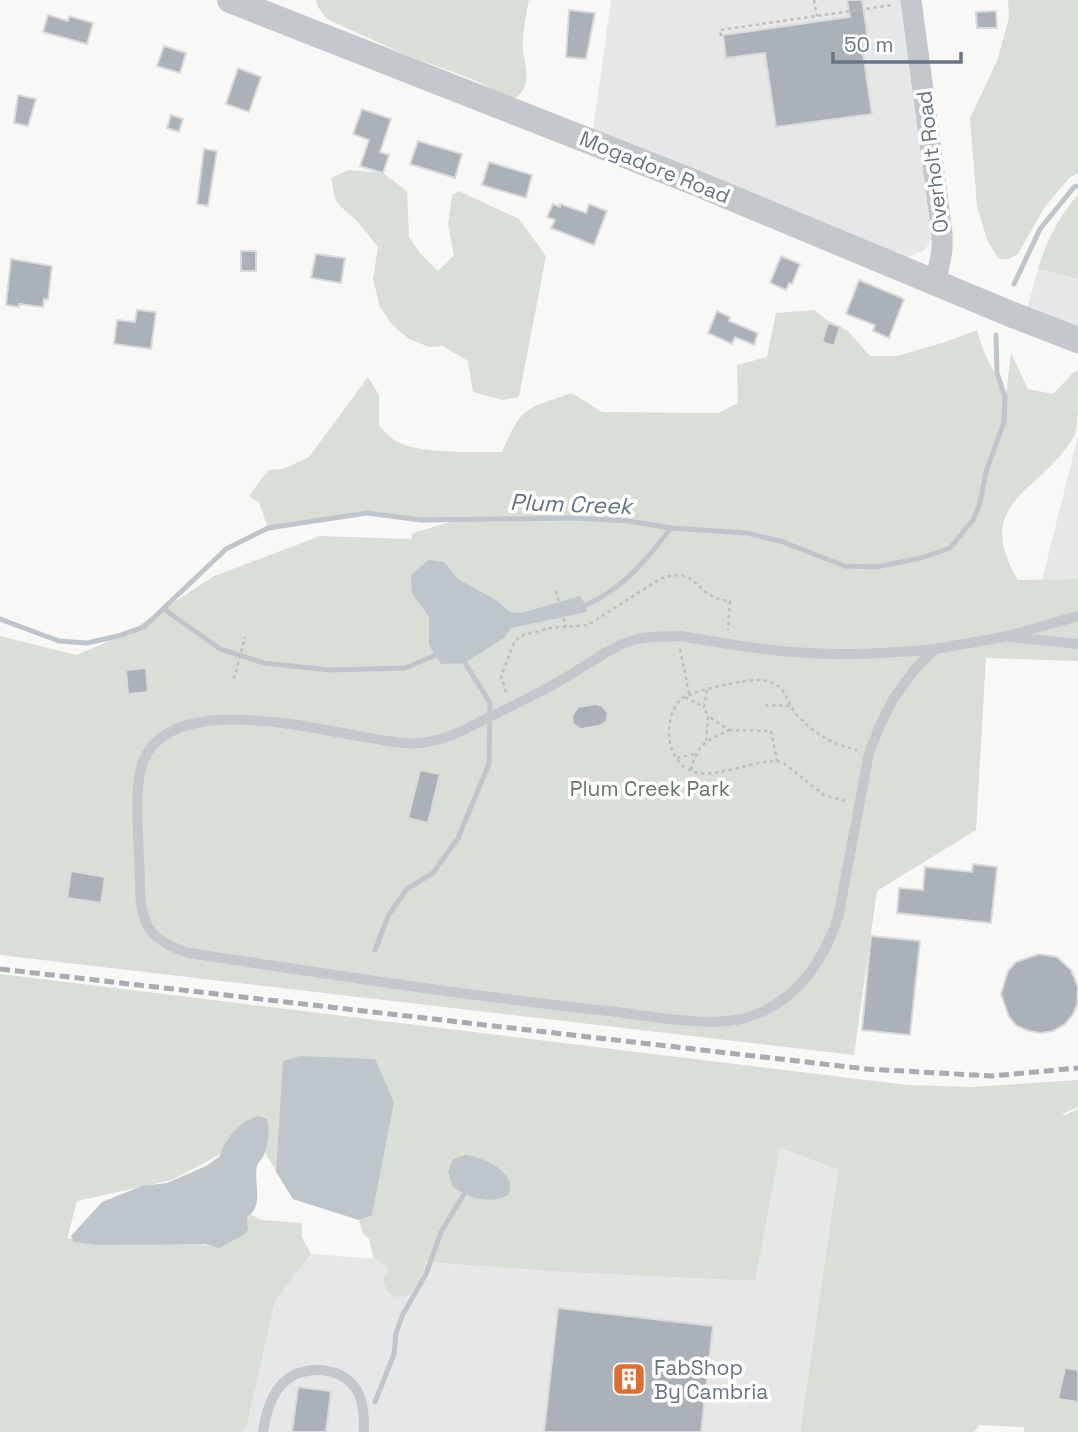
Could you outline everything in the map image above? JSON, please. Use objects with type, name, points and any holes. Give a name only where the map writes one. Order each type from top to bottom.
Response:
[{"type":"street","name":"Mogadore Road","points":[[230,0],[696,183],[1078,340]]},
{"type":"street","name":"Overholt Road","points":[[902,3],[942,233],[936,282]]},
{"type":"lane","points":[[935,649],[915,669],[894,698],[869,753],[838,918],[829,943],[818,964],[802,984],[786,997],[747,1017],[729,1021],[680,1018],[517,1001],[212,957],[167,946],[153,937],[145,922],[140,897],[140,772],[147,753],[161,738],[181,726],[233,719],[264,720],[403,743],[431,741],[453,736],[558,682],[613,649],[637,639],[680,636],[810,653],[881,654],[935,649],[1004,637],[1078,616]]},
{"type":"lane","points":[[1004,637],[1078,644]]},
{"type":"lane","points":[[263,1432],[271,1402],[282,1383],[311,1370],[342,1376],[355,1386],[365,1417],[364,1432]]},
{"type":"path","points":[[814,0],[817,16]]},
{"type":"path","points":[[721,36],[720,30],[902,3]]},
{"type":"path","points":[[513,705],[501,676],[513,643],[520,636],[550,628],[589,625],[660,579],[680,574],[686,576],[709,597],[730,601],[728,644]]},
{"type":"path","points":[[556,591],[566,628]]},
{"type":"path","points":[[680,636],[680,656],[689,694]]},
{"type":"path","points":[[234,679],[245,638]]},
{"type":"path","points":[[858,805],[824,795],[778,761],[709,772],[691,770],[677,758],[671,748],[671,715],[689,694],[761,679],[778,685],[785,691],[797,715],[827,741],[869,753]]},
{"type":"path","points":[[706,741],[708,716],[704,707],[707,690]]},
{"type":"path","points":[[684,697],[704,707]]},
{"type":"path","points":[[765,705],[792,706]]},
{"type":"path","points":[[708,716],[729,730]]},
{"type":"path","points":[[691,770],[694,754],[706,741],[729,730],[771,731],[778,761]]},
{"type":"path","points":[[677,758],[694,754]]},
{"type":"shaded area","points":[[611,0],[911,0],[933,237],[925,250],[902,259],[593,130]]},
{"type":"shaded area","points":[[1038,269],[1078,279],[1078,331],[1026,312]]},
{"type":"shaded area","points":[[1078,436],[1078,579],[1042,580]]},
{"type":"shaded area","points":[[428,560],[444,562],[458,579],[496,600],[510,612],[521,613],[580,596],[587,612],[511,628],[505,637],[465,663],[441,664],[429,645],[429,617],[412,593],[411,575]]},
{"type":"shaded area","points":[[300,1056],[375,1059],[394,1102],[372,1215],[359,1220],[293,1199],[276,1172],[283,1061]]},
{"type":"shaded area","points":[[259,1116],[267,1119],[268,1138],[265,1153],[257,1166],[256,1207],[247,1217],[248,1229],[245,1234],[219,1248],[205,1244],[98,1245],[74,1242],[71,1236],[102,1202],[142,1186],[167,1183],[206,1166],[220,1156],[235,1131],[246,1121]]},
{"type":"shaded area","points":[[779,1148],[838,1170],[800,1432],[243,1432],[247,1425],[275,1300],[311,1254],[561,1272],[754,1281]]},
{"type":"shaded area","points":[[466,1155],[498,1167],[508,1179],[508,1195],[494,1200],[480,1199],[453,1187],[448,1172],[453,1159]]},
{"type":"green space","points":[[316,0],[529,0],[523,40],[525,86],[515,98],[406,55],[327,19]]},
{"type":"green space","points":[[1008,0],[1078,0],[1078,173],[1069,178],[1044,208],[1018,254],[1009,259],[999,259],[988,242],[977,207],[970,118],[997,61],[1009,18]]},
{"type":"green space","points":[[348,170],[383,173],[407,191],[409,237],[438,271],[454,255],[448,226],[452,195],[459,191],[519,219],[546,256],[519,397],[502,400],[473,392],[468,361],[443,346],[429,347],[409,339],[393,326],[380,307],[373,279],[378,247],[335,198],[331,178]]},
{"type":"green space","points":[[1078,195],[1078,279],[1038,269],[1054,229]]},
{"type":"green space","name":"Plum Creek Park","points":[[814,310],[848,331],[870,356],[897,356],[977,330],[984,352],[1000,384],[1005,405],[1011,353],[1028,389],[1053,394],[1075,371],[1078,372],[1076,432],[1063,452],[1018,498],[1007,513],[1002,531],[1005,553],[1018,580],[1078,579],[1078,661],[986,658],[976,830],[877,891],[854,1055],[0,955],[0,636],[76,655],[126,634],[214,576],[320,536],[411,539],[413,533],[457,520],[421,520],[367,513],[268,528],[259,503],[249,496],[268,470],[283,469],[309,457],[368,377],[379,395],[379,426],[396,441],[432,450],[502,452],[515,425],[527,411],[572,393],[602,412],[718,413],[738,403],[737,365],[767,357],[776,313]]},
{"type":"green space","points":[[0,974],[907,1085],[972,1087],[1078,1080],[1078,1107],[1062,1114],[1078,1109],[1078,1432],[1024,1432],[1024,1427],[979,1425],[974,1432],[800,1432],[838,1170],[780,1148],[755,1281],[561,1272],[425,1262],[410,1294],[397,1297],[385,1287],[383,1278],[387,1273],[386,1267],[373,1257],[369,1239],[363,1233],[359,1220],[293,1199],[255,1136],[172,1180],[77,1201],[67,1239],[146,1236],[219,1247],[248,1229],[247,1217],[252,1215],[261,1220],[302,1223],[302,1237],[311,1254],[275,1301],[247,1425],[243,1432],[0,1432]]},
{"type":"building","points":[[847,0],[862,0],[868,39],[861,40],[872,114],[776,127],[765,53],[726,58],[723,35],[850,17]]},
{"type":"building","points":[[569,10],[595,13],[586,59],[566,57]]},
{"type":"building","points":[[996,11],[997,28],[977,28],[976,12]]},
{"type":"building","points":[[48,15],[68,21],[69,16],[93,23],[87,44],[43,32]]},
{"type":"building","points":[[164,46],[186,53],[180,73],[157,66]]},
{"type":"building","points":[[238,68],[261,77],[249,112],[226,104]]},
{"type":"building","points":[[18,95],[36,99],[28,126],[14,123]]},
{"type":"building","points":[[362,109],[391,119],[380,152],[389,155],[383,173],[360,166],[369,140],[353,134]]},
{"type":"building","points":[[171,115],[183,119],[179,132],[167,128]]},
{"type":"building","points":[[418,141],[462,154],[455,178],[410,164]]},
{"type":"building","points":[[204,149],[217,151],[208,206],[197,204]]},
{"type":"building","points":[[489,162],[532,175],[526,198],[482,185]]},
{"type":"building","points":[[553,204],[586,213],[589,204],[607,211],[594,245],[551,228],[555,220],[547,217]]},
{"type":"building","points":[[241,251],[256,251],[256,271],[241,271]]},
{"type":"building","points":[[316,254],[345,258],[341,283],[311,278]]},
{"type":"building","points":[[781,256],[800,264],[792,284],[789,283],[786,290],[770,283]]},
{"type":"building","points":[[11,259],[52,266],[48,300],[44,299],[43,307],[6,305]]},
{"type":"building","points":[[859,280],[904,299],[889,338],[873,331],[875,325],[846,314]]},
{"type":"building","points":[[137,310],[156,312],[151,349],[114,344],[117,320],[135,322]]},
{"type":"building","points":[[717,311],[730,317],[729,321],[758,333],[754,345],[735,337],[732,344],[708,333]]},
{"type":"building","points":[[828,323],[840,327],[834,346],[822,342]]},
{"type":"building","points":[[146,668],[148,692],[128,694],[126,670]]},
{"type":"building","points":[[596,704],[608,713],[606,722],[581,729],[573,724],[572,716],[578,707]]},
{"type":"building","points":[[420,770],[440,774],[428,823],[408,818]]},
{"type":"building","points":[[973,864],[997,867],[991,923],[897,913],[899,888],[923,890],[925,867],[972,872]]},
{"type":"building","points":[[71,871],[105,877],[101,903],[67,898]]},
{"type":"building","points":[[871,936],[920,941],[910,1035],[862,1030]]},
{"type":"building","points":[[1039,954],[1057,957],[1071,970],[1078,987],[1077,1005],[1072,1016],[1064,1025],[1041,1033],[1017,1026],[1009,1017],[1001,994],[1008,971],[1016,962]]},
{"type":"building","name":"FabShop By Cambria","points":[[558,1308],[713,1326],[701,1432],[544,1432]]},
{"type":"building","points":[[1065,1368],[1078,1370],[1078,1402],[1058,1399]]},
{"type":"building","points":[[298,1387],[331,1391],[326,1432],[292,1432]]},
{"type":"waterway","name":"Plum Creek","points":[[1014,284],[1040,229],[1074,187],[1078,186]]},
{"type":"waterway","name":"Plum Creek","points":[[0,619],[59,641],[87,643],[118,636],[144,627],[226,549],[268,528],[367,513],[421,520],[577,518],[747,533],[783,542],[845,566],[876,567],[921,558],[950,548],[973,520],[980,503],[986,472],[1004,422],[1005,397],[997,373],[996,335]]},
{"type":"waterway","points":[[586,605],[623,582],[671,528]]},
{"type":"waterway","points":[[164,609],[220,649],[264,663],[330,670],[405,668],[436,655]]},
{"type":"waterway","points":[[375,950],[388,916],[407,889],[433,873],[458,838],[489,764],[490,703],[465,663]]},
{"type":"waterway","points":[[375,1402],[394,1354],[396,1333],[403,1314],[426,1274],[441,1232],[464,1194]]},
{"type":"railway","points":[[0,969],[867,1069],[992,1076],[1078,1068]]},
{"type":"place","name":"FabShop By Cambria","points":[[629,1379]]}]
